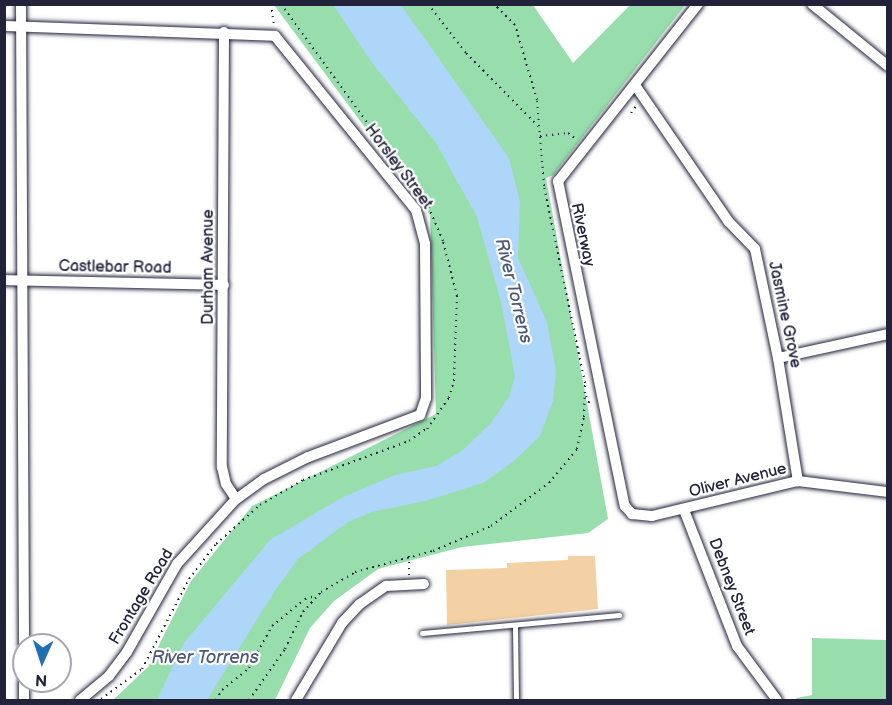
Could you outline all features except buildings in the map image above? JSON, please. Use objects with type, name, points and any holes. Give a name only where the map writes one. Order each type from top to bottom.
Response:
[{"type":"street","points":[[21,4],[25,280],[24,633]]},
{"type":"street","name":"Riverway","points":[[632,514],[625,506],[558,192],[558,181],[698,4]]},
{"type":"street","points":[[812,4],[888,66]]},
{"type":"street","points":[[4,26],[224,32],[275,36]]},
{"type":"street","name":"Durham Avenue","points":[[224,32],[222,467],[226,484],[236,500]]},
{"type":"street","name":"Horsley Street","points":[[275,36],[416,210],[423,225],[426,398],[420,415]]},
{"type":"street","name":"Jasmine Grove","points":[[635,86],[728,221],[755,249],[778,358],[798,481]]},
{"type":"street","name":"Castlebar Road","points":[[4,280],[224,285]]},
{"type":"street","points":[[778,358],[888,334]]},
{"type":"street","name":"Frontage Road","points":[[80,700],[109,676],[127,652],[177,564],[206,528],[236,500],[264,479],[308,457],[420,415]]},
{"type":"street","name":"Oliver Avenue","points":[[632,514],[652,516],[684,510],[798,481],[888,492]]},
{"type":"street","name":"Debney Street","points":[[684,510],[737,646],[771,698]]},
{"type":"street","points":[[296,700],[342,623],[360,604],[386,586],[424,584]]},
{"type":"lane","points":[[422,633],[619,615]]},
{"type":"lane","points":[[515,626],[516,700]]},
{"type":"path","points":[[271,4],[275,36]]},
{"type":"path","points":[[428,4],[466,53],[480,63],[539,128]]},
{"type":"path","points":[[216,700],[222,690],[249,668],[272,626],[305,599],[318,595],[355,572],[472,536],[518,508],[561,471],[582,435],[585,383],[545,192],[537,100],[515,25],[494,4]]},
{"type":"path","points":[[540,136],[568,133],[585,147]]},
{"type":"path","points":[[99,700],[142,669],[189,579],[216,544],[260,505],[303,480],[409,441],[427,429],[420,415]]},
{"type":"path","points":[[409,556],[410,584]]},
{"type":"path","points":[[249,700],[285,649],[303,612],[318,595]]},
{"type":"green space","points":[[274,5],[533,5],[573,63],[630,5],[685,5],[553,175],[546,178],[608,519],[588,533],[462,547],[378,569],[334,601],[310,628],[275,700],[113,700],[148,667],[191,581],[252,506],[436,414],[430,215]]},
{"type":"green space","points":[[812,638],[887,640],[887,700],[797,700],[796,698],[812,695]]},
{"type":"water","name":"River Torrens","points":[[333,5],[401,5],[509,158],[520,202],[518,258],[547,322],[556,371],[553,401],[540,436],[514,461],[483,483],[425,501],[372,512],[348,522],[298,559],[274,592],[207,700],[157,700],[184,643],[270,540],[341,498],[395,475],[436,466],[462,451],[490,424],[509,397],[515,376],[501,302],[477,217],[436,143],[370,60]]}]
